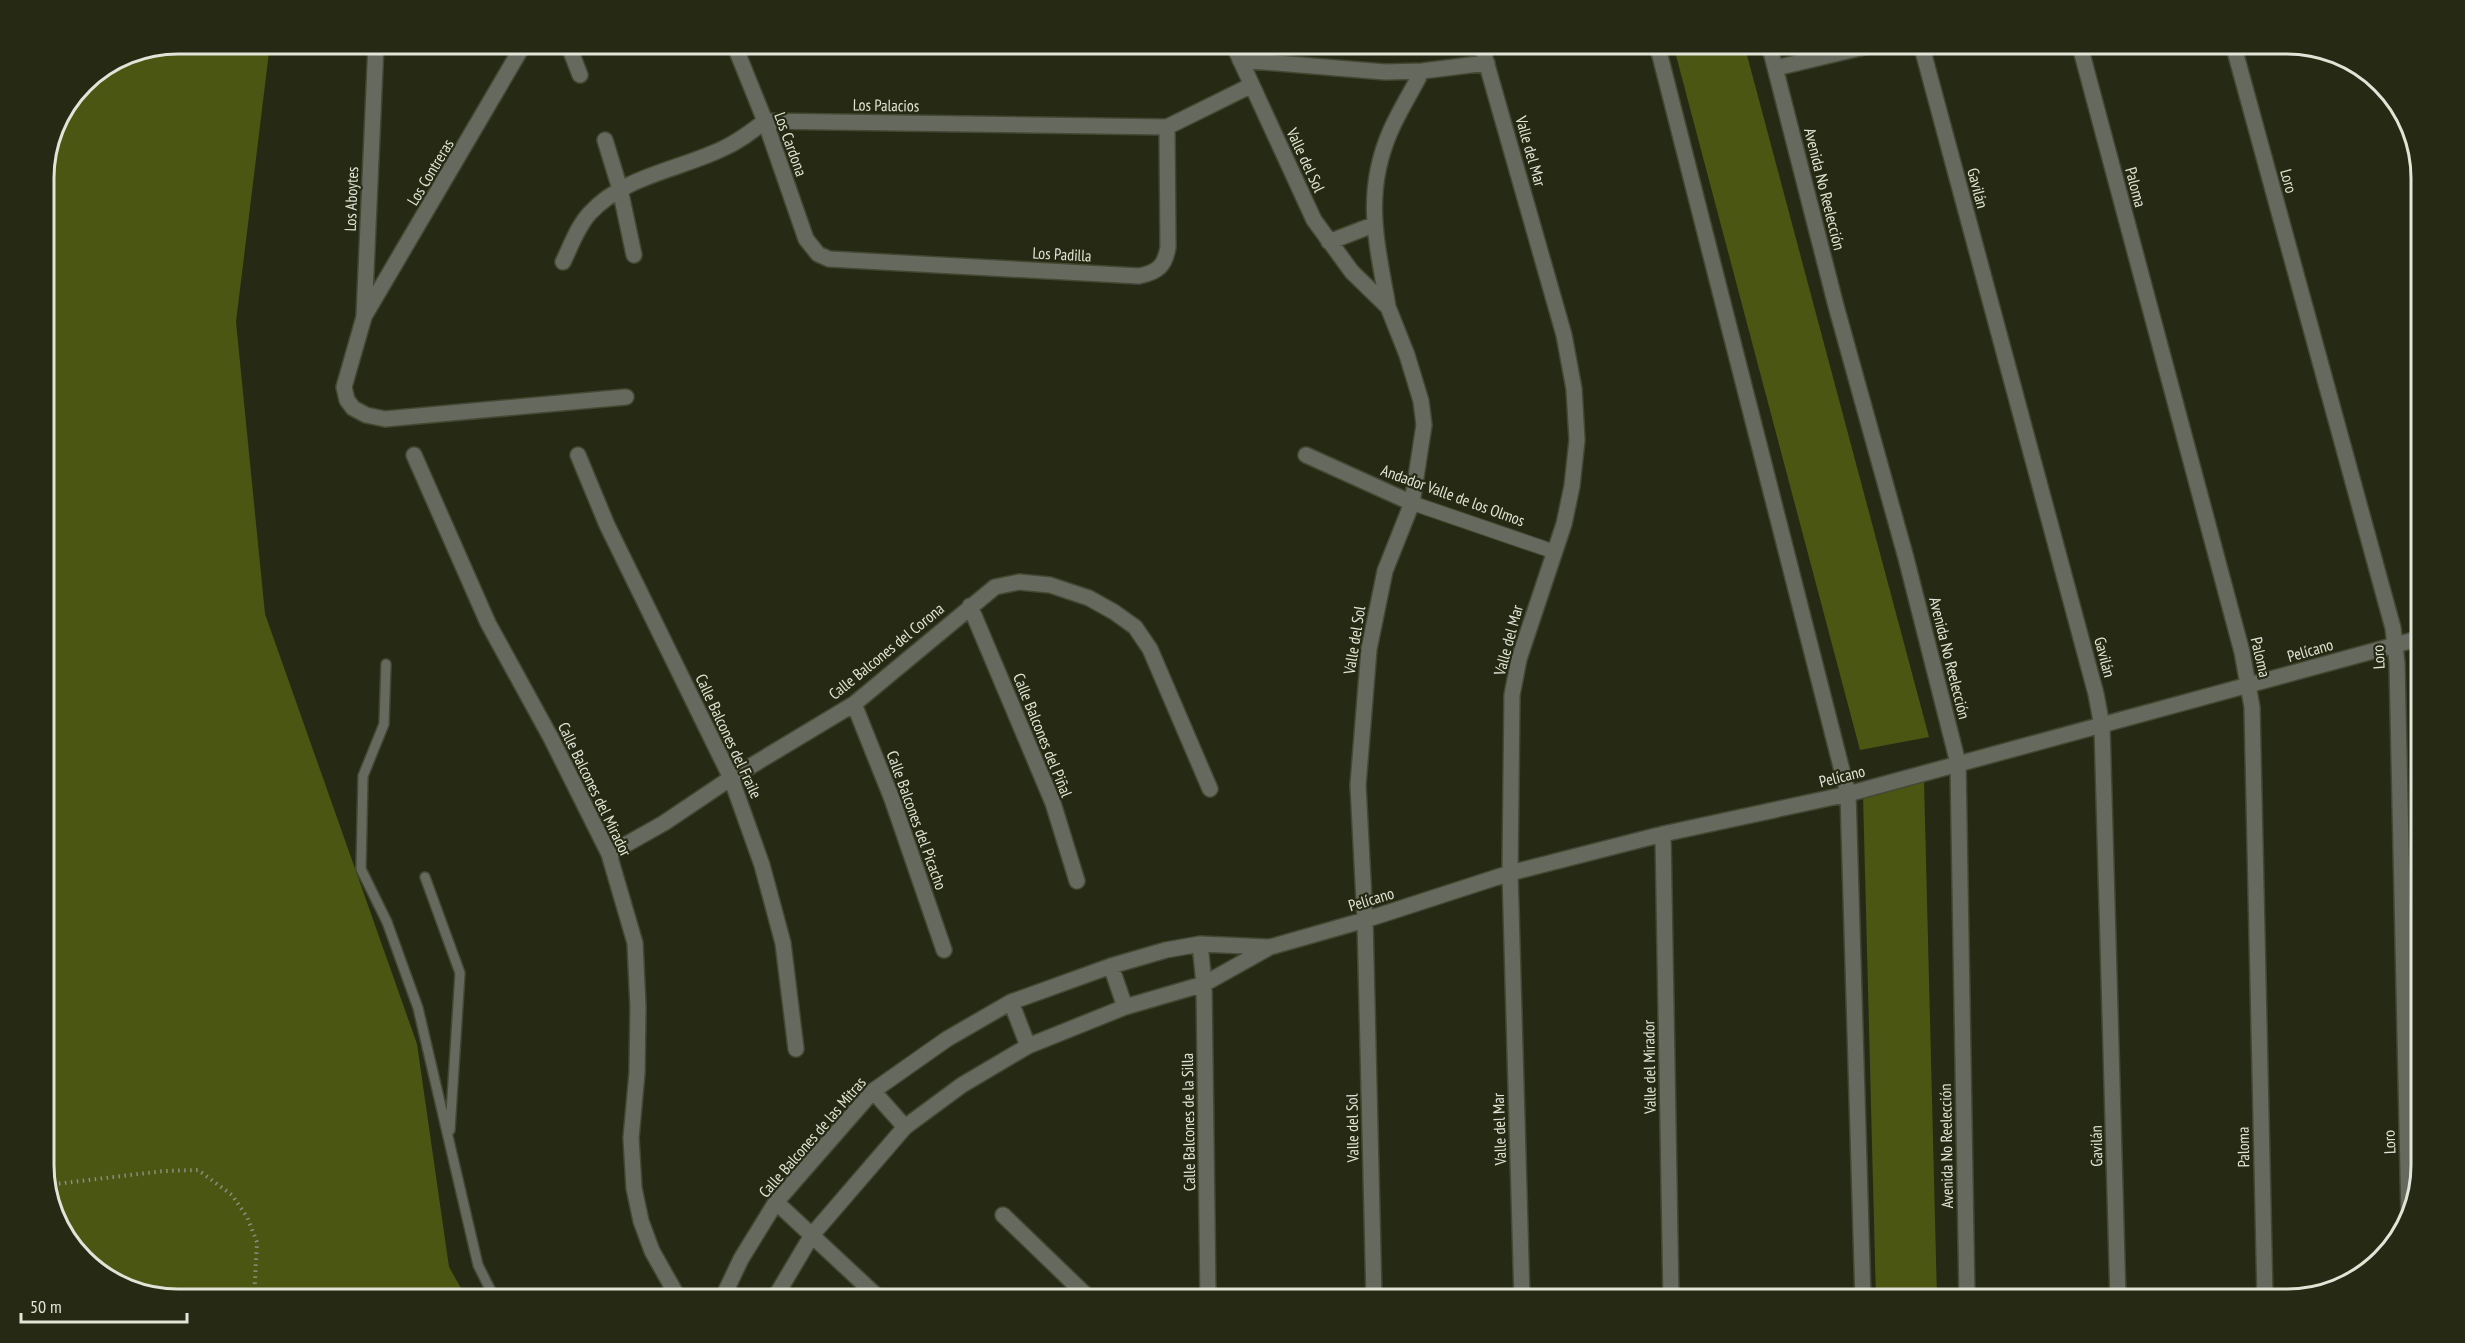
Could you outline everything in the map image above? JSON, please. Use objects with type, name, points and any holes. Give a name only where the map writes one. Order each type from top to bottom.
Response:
[{"type":"street","name":"Los Aboytes","points":[[376,54],[364,317],[344,387],[347,400],[353,408],[366,415],[386,418],[626,397]]},
{"type":"street","name":"Los Contreras","points":[[364,317],[518,54]]},
{"type":"street","points":[[572,54],[580,75]]},
{"type":"street","name":"Los Cardona","points":[[738,54],[765,121],[806,239],[818,254]]},
{"type":"street","name":"Valle del Sol","points":[[1237,54],[1314,220],[1352,272],[1388,307],[1407,355],[1421,401],[1424,425],[1412,503],[1385,571],[1369,649],[1358,785],[1365,920],[1374,1289]]},
{"type":"street","name":"Valle del Mar","points":[[1484,54],[1564,334],[1574,388],[1577,440],[1572,486],[1555,552],[1519,659],[1512,695],[1510,873],[1522,1289]]},
{"type":"street","points":[[1660,54],[1715,262],[1848,794],[1863,1289]]},
{"type":"street","name":"Avenida No Reelección","points":[[1772,54],[1836,306],[1906,558],[1958,763],[1967,1289]]},
{"type":"street","points":[[1776,68],[1835,54]]},
{"type":"street","name":"Gavilán","points":[[1924,54],[2093,682],[2102,726],[2118,1289]]},
{"type":"street","name":"Paloma","points":[[2082,54],[2239,640],[2249,686],[2252,707],[2265,1289]]},
{"type":"street","name":"Loro","points":[[2236,54],[2388,605],[2396,644],[2408,1190]]},
{"type":"street","points":[[1240,60],[1338,69],[1422,71],[1487,63]]},
{"type":"street","points":[[1388,307],[1373,225],[1374,193],[1379,163],[1390,131],[1422,71]]},
{"type":"street","name":"Los Palacios","points":[[765,121],[1167,127],[1252,85]]},
{"type":"street","points":[[563,262],[588,215],[620,189],[721,150],[745,137],[765,121]]},
{"type":"street","name":"Los Padilla","points":[[818,254],[829,259],[840,260],[1139,276],[1153,273],[1166,260],[1168,247],[1167,127]]},
{"type":"street","points":[[605,140],[620,189],[634,255]]},
{"type":"street","points":[[1329,242],[1373,225]]},
{"type":"street","name":"Calle Balcones del Mirador","points":[[414,455],[488,623],[551,738],[609,854],[634,943],[638,1007],[637,1073],[631,1138],[634,1188],[640,1221],[652,1251],[673,1289]]},
{"type":"street","name":"Calle Balcones del Fraile","points":[[578,455],[607,525],[732,778],[762,865],[783,943],[796,1049]]},
{"type":"street","name":"Andador Valle de los Olmos","points":[[1306,455],[1412,503],[1555,552]]},
{"type":"street","name":"Calle Balcones del Corona","points":[[609,854],[664,823],[732,778],[854,704],[995,587],[1019,582],[1050,585],[1089,598],[1135,627],[1150,649],[1209,789]]},
{"type":"street","name":"Calle Balcones del Piñal","points":[[970,606],[1053,803],[1077,881]]},
{"type":"street","name":"Pelícano","points":[[1204,984],[1270,946],[1365,920],[1510,873],[1662,834],[1848,794],[2411,640]]},
{"type":"street","name":"Calle Balcones del Picacho","points":[[854,704],[892,799],[944,950]]},
{"type":"street","name":"Valle del Mirador","points":[[1662,834],[1671,1289]]},
{"type":"street","name":"Pelícano","points":[[1200,944],[1270,946]]},
{"type":"street","name":"Calle Balcones de las Mitras","points":[[727,1289],[741,1259],[776,1202],[873,1091],[947,1039],[1011,1002],[1111,966],[1166,950],[1200,944]]},
{"type":"street","name":"Calle Balcones de la Silla","points":[[1200,944],[1204,984],[1208,1289]]},
{"type":"street","points":[[1111,966],[1125,1007]]},
{"type":"street","points":[[780,1289],[812,1235],[905,1127],[962,1085],[1028,1046],[1125,1007],[1204,984]]},
{"type":"street","points":[[1011,1002],[1028,1046]]},
{"type":"street","points":[[873,1091],[905,1127]]},
{"type":"street","points":[[776,1202],[869,1289]]},
{"type":"street","points":[[1003,1215],[1080,1289]]},
{"type":"lane","points":[[386,664],[384,724],[363,776],[361,869],[387,922],[418,1008],[478,1265],[490,1289]]},
{"type":"lane","points":[[425,877],[460,973],[449,1142]]},
{"type":"path","points":[[55,1184],[164,1171],[198,1170],[232,1194],[247,1217],[257,1242],[255,1289]]},
{"type":"green space","points":[[269,54],[236,322],[265,614],[417,1044],[449,1267],[461,1289],[169,1289],[153,1287],[109,1268],[85,1247],[67,1220],[56,1190],[54,1174],[54,169],[56,153],[67,123],[85,96],[109,75],[153,56]]},
{"type":"green space","points":[[1676,54],[1747,54],[1929,737],[1860,750]]},
{"type":"green space","points":[[1924,781],[1937,1289],[1876,1289],[1863,794]]}]
